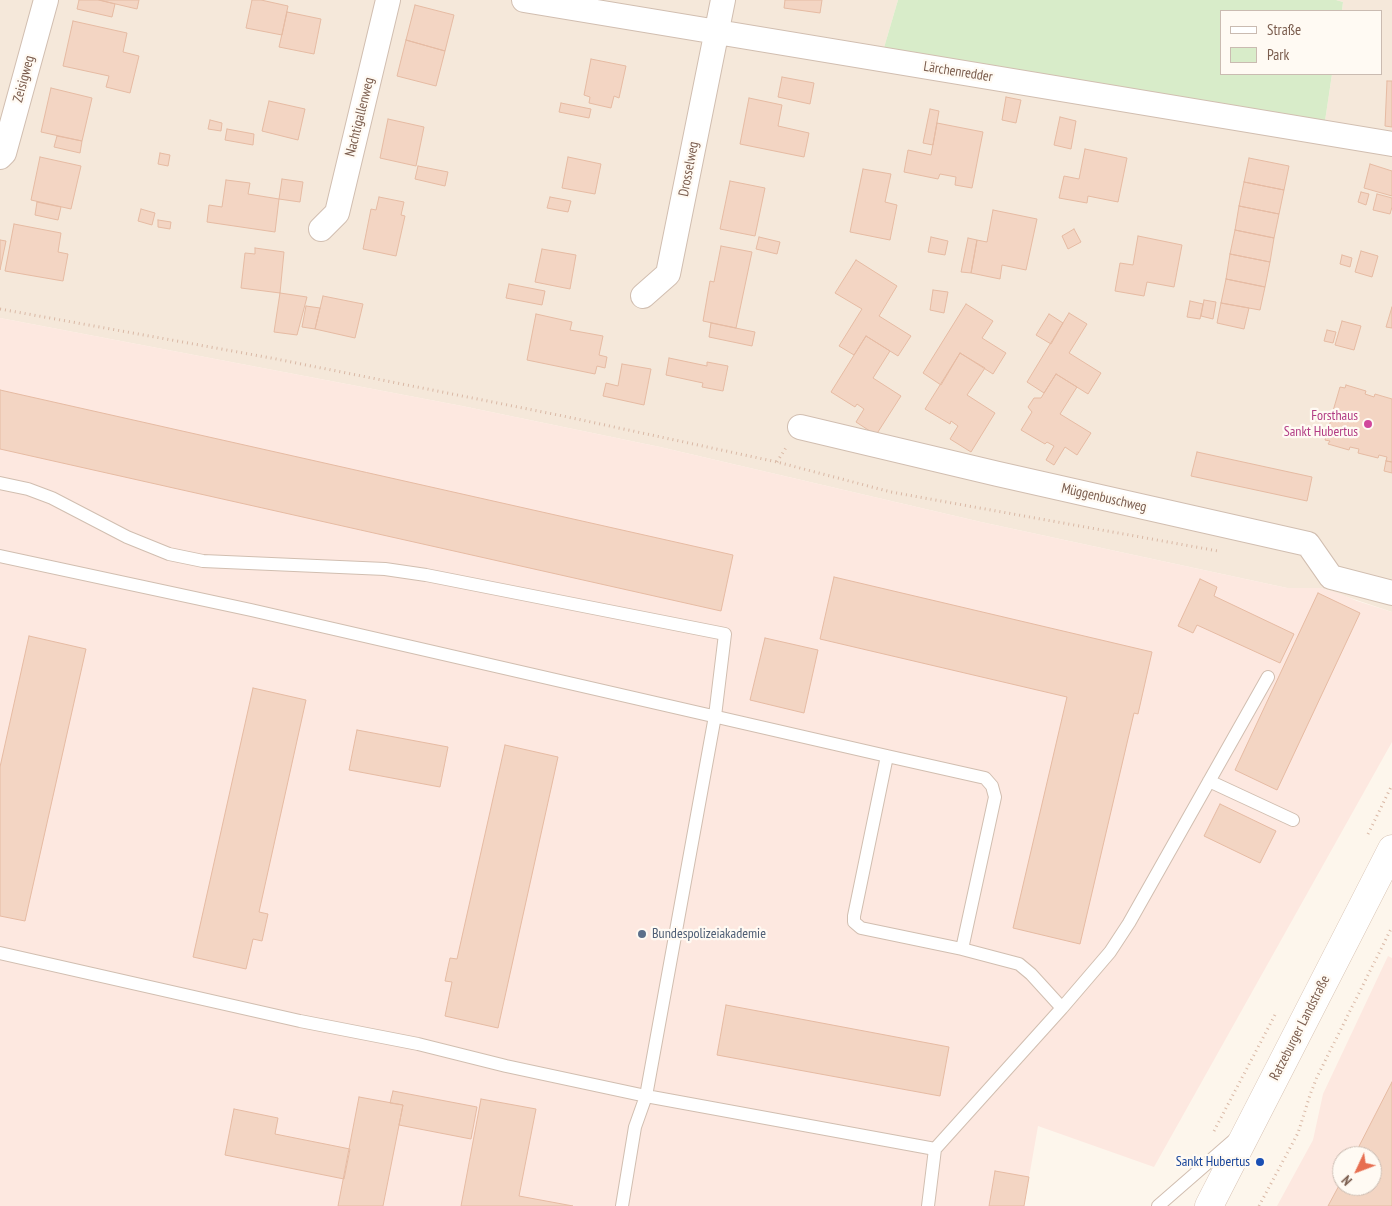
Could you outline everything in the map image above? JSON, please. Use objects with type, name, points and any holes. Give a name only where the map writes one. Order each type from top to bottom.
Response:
[{"type":"main road","name":"Ratzeburger Landstraße","points":[[1209,1206],[1392,849]]},
{"type":"street","name":"Zeisigweg","points":[[0,156],[4,153],[46,0]]},
{"type":"street","name":"Nachtigallenweg","points":[[321,229],[337,212],[388,0]]},
{"type":"street","name":"Lärchenredder","points":[[524,0],[1392,144]]},
{"type":"street","name":"Drosselweg","points":[[643,296],[668,274],[723,0]]},
{"type":"street","name":"Müggenbuschweg","points":[[800,427],[1308,544],[1331,577],[1392,593]]},
{"type":"lane","points":[[0,483],[28,489],[52,498],[127,537],[169,554],[204,561],[385,570],[426,575],[725,634],[715,716],[646,1096],[634,1127],[622,1206]]},
{"type":"lane","points":[[0,556],[261,612],[984,778],[992,786],[995,797],[962,949]]},
{"type":"lane","points":[[928,1206],[935,1149],[1110,952],[1129,923],[1268,677]]},
{"type":"lane","points":[[887,756],[854,922],[861,928],[962,949],[1019,964],[1031,974],[1062,1008]]},
{"type":"lane","points":[[1209,781],[1293,820]]},
{"type":"lane","points":[[0,953],[290,1019],[418,1044],[506,1066],[646,1096],[935,1149]]},
{"type":"lane","points":[[1158,1206],[1250,1126]]},
{"type":"path","points":[[0,309],[271,358],[563,416],[777,462],[891,492],[1227,553]]},
{"type":"path","points":[[1259,1206],[1298,1132],[1317,1077],[1392,927]]},
{"type":"shaded area","points":[[0,0],[898,0],[883,51],[1325,121],[1332,75],[1382,75],[1382,10],[1342,10],[1343,2],[1336,0],[1392,0],[1392,612],[1321,588],[1287,588],[981,522],[660,447],[462,406],[0,318]]},
{"type":"shaded area","name":"Bundespolizeiakademie","points":[[0,318],[462,406],[660,447],[981,522],[1287,588],[1321,588],[1341,594],[1392,612],[1392,742],[1154,1167],[1038,1126],[1024,1206],[0,1206]]},
{"type":"shaded area","points":[[1388,956],[1392,958],[1392,1206],[1277,1206],[1313,1140],[1323,1094]]},
{"type":"green space","points":[[898,0],[1336,0],[1343,2],[1342,10],[1220,10],[1220,75],[1332,75],[1325,121],[883,51]]},
{"type":"building","points":[[79,0],[99,0],[115,4],[112,17],[77,9]]},
{"type":"building","points":[[99,0],[139,0],[137,9]]},
{"type":"building","points":[[252,0],[288,6],[282,35],[246,28]]},
{"type":"building","points":[[785,0],[822,0],[820,13],[784,8]]},
{"type":"building","points":[[415,5],[454,15],[445,51],[406,40]]},
{"type":"building","points":[[287,12],[321,19],[314,54],[279,47]]},
{"type":"building","points":[[73,21],[127,33],[123,52],[139,56],[130,93],[106,87],[109,76],[63,66]]},
{"type":"building","points":[[406,40],[445,51],[436,86],[397,76]]},
{"type":"building","points":[[591,59],[626,66],[619,98],[614,96],[611,108],[589,103],[590,97],[584,95]]},
{"type":"building","points":[[782,77],[814,83],[810,104],[778,97]]},
{"type":"building","points":[[1387,81],[1392,81],[1392,127],[1385,126]]},
{"type":"building","points":[[51,88],[92,98],[82,141],[41,132]]},
{"type":"building","points":[[1006,97],[1021,100],[1016,123],[1002,120]]},
{"type":"building","points":[[749,98],[782,105],[778,126],[809,133],[804,157],[740,144]]},
{"type":"building","points":[[269,101],[305,109],[298,140],[262,131]]},
{"type":"building","points":[[561,103],[591,109],[589,118],[559,112]]},
{"type":"building","points":[[930,109],[939,111],[933,145],[923,143]]},
{"type":"building","points":[[1060,117],[1076,121],[1071,149],[1054,145]]},
{"type":"building","points":[[388,119],[424,127],[416,166],[380,158]]},
{"type":"building","points":[[210,120],[222,123],[221,131],[208,129]]},
{"type":"building","points":[[937,123],[983,132],[972,188],[955,185],[956,177],[940,174],[938,179],[904,172],[908,150],[931,155]]},
{"type":"building","points":[[227,129],[254,134],[253,145],[225,140]]},
{"type":"building","points":[[57,136],[82,141],[80,153],[54,147]]},
{"type":"building","points":[[1085,149],[1127,158],[1118,202],[1088,196],[1087,203],[1059,198],[1064,176],[1079,179]]},
{"type":"building","points":[[160,153],[170,155],[168,166],[158,164]]},
{"type":"building","points":[[40,157],[81,166],[71,209],[31,200]]},
{"type":"building","points":[[568,157],[601,164],[595,194],[562,188]]},
{"type":"building","points":[[1249,158],[1289,166],[1284,190],[1244,182]]},
{"type":"building","points":[[1370,164],[1392,171],[1392,196],[1364,188]]},
{"type":"building","points":[[418,166],[448,172],[445,186],[415,179]]},
{"type":"building","points":[[863,169],[891,174],[885,202],[897,205],[890,240],[850,232]]},
{"type":"building","points":[[282,179],[303,182],[300,202],[279,199]]},
{"type":"building","points":[[226,180],[250,183],[248,194],[279,199],[275,232],[207,222],[209,205],[222,207]]},
{"type":"building","points":[[730,181],[765,188],[755,236],[720,229]]},
{"type":"building","points":[[1244,182],[1284,190],[1279,214],[1239,206]]},
{"type":"building","points":[[1361,192],[1369,194],[1366,205],[1358,202]]},
{"type":"building","points":[[1377,194],[1392,198],[1390,214],[1373,210]]},
{"type":"building","points":[[379,197],[404,202],[401,215],[405,216],[396,256],[363,249],[371,209],[376,210]]},
{"type":"building","points":[[550,197],[571,201],[568,212],[547,208]]},
{"type":"building","points":[[37,202],[61,207],[58,220],[35,215]]},
{"type":"building","points":[[1239,206],[1279,214],[1274,238],[1235,230]]},
{"type":"building","points":[[141,209],[155,213],[152,225],[138,221]]},
{"type":"building","points":[[993,210],[1037,219],[1026,270],[1002,265],[1000,279],[971,273],[977,240],[987,242]]},
{"type":"building","points":[[158,220],[171,222],[170,229],[158,227]]},
{"type":"building","points":[[14,224],[61,233],[58,252],[68,254],[63,281],[5,271]]},
{"type":"building","points":[[1074,229],[1081,242],[1068,249],[1062,236]]},
{"type":"building","points":[[1235,230],[1274,238],[1270,262],[1230,254]]},
{"type":"building","points":[[1138,236],[1182,245],[1174,287],[1147,282],[1144,296],[1115,291],[1120,263],[1133,265]]},
{"type":"building","points":[[759,237],[780,242],[777,254],[756,249]]},
{"type":"building","points":[[931,237],[948,241],[945,255],[928,252]]},
{"type":"building","points":[[968,238],[977,240],[971,273],[961,272]]},
{"type":"building","points":[[0,240],[6,241],[0,270]]},
{"type":"building","points":[[721,246],[752,252],[736,328],[703,321],[710,281],[714,282]]},
{"type":"building","points":[[255,248],[284,252],[280,293],[241,288],[245,253],[255,254]]},
{"type":"building","points":[[542,249],[576,255],[570,289],[535,282]]},
{"type":"building","points":[[1361,251],[1378,256],[1372,277],[1355,272]]},
{"type":"building","points":[[1230,254],[1270,262],[1265,287],[1226,279]]},
{"type":"building","points":[[1342,255],[1352,258],[1350,267],[1340,264]]},
{"type":"building","points":[[856,260],[897,286],[879,316],[911,336],[898,356],[866,336],[854,355],[839,346],[862,309],[835,293]]},
{"type":"building","points":[[1226,279],[1265,287],[1260,310],[1221,303]]},
{"type":"building","points":[[509,284],[545,291],[542,305],[506,298]]},
{"type":"building","points":[[933,290],[948,292],[944,313],[930,310]]},
{"type":"building","points":[[280,293],[307,297],[297,335],[274,332]]},
{"type":"building","points":[[323,296],[363,304],[355,338],[315,329]]},
{"type":"building","points":[[1204,300],[1216,302],[1213,319],[1201,316]]},
{"type":"building","points":[[1190,301],[1203,304],[1200,319],[1187,317]]},
{"type":"building","points":[[1221,303],[1249,308],[1244,329],[1217,323]]},
{"type":"building","points":[[966,304],[993,321],[982,338],[1006,353],[993,374],[960,353],[941,385],[923,373]]},
{"type":"building","points":[[306,306],[320,308],[315,329],[302,327]]},
{"type":"building","points":[[1392,307],[1392,328],[1386,327]]},
{"type":"building","points":[[1069,313],[1087,324],[1069,353],[1101,373],[1088,394],[1056,374],[1044,393],[1027,382]]},
{"type":"building","points":[[536,314],[572,322],[570,330],[603,336],[599,355],[607,357],[605,368],[597,366],[595,374],[527,360]]},
{"type":"building","points":[[1049,314],[1063,323],[1051,344],[1036,335]]},
{"type":"building","points":[[1342,321],[1361,326],[1354,350],[1335,345]]},
{"type":"building","points":[[711,323],[755,332],[752,346],[709,337]]},
{"type":"building","points":[[1327,330],[1336,332],[1333,343],[1324,341]]},
{"type":"building","points":[[866,336],[890,351],[873,378],[901,396],[876,435],[856,422],[864,409],[857,404],[855,407],[831,392]]},
{"type":"building","points":[[960,353],[985,368],[967,395],[995,413],[971,452],[950,439],[958,426],[951,421],[950,424],[925,409]]},
{"type":"building","points":[[669,358],[707,366],[707,362],[728,366],[723,391],[702,387],[703,383],[666,375]]},
{"type":"building","points":[[622,364],[651,369],[644,405],[603,396],[606,383],[618,386]]},
{"type":"building","points":[[1056,374],[1077,387],[1060,414],[1091,433],[1077,455],[1065,447],[1054,465],[1046,460],[1054,446],[1047,442],[1045,444],[1021,430],[1032,412],[1028,407],[1034,398],[1041,398]]},
{"type":"building","points":[[1346,385],[1366,391],[1365,394],[1374,397],[1375,394],[1392,399],[1392,462],[1386,461],[1387,457],[1379,455],[1378,458],[1358,453],[1359,449],[1350,447],[1349,450],[1328,444],[1330,441],[1325,440],[1332,416],[1334,417],[1336,412],[1333,411],[1340,387],[1345,388]]},
{"type":"building","points":[[0,390],[733,555],[721,611],[0,449]]},
{"type":"building","points":[[1197,452],[1312,477],[1307,501],[1191,476]]},
{"type":"building","points":[[1386,461],[1392,462],[1392,473],[1384,471]]},
{"type":"building","points":[[834,577],[1152,652],[1138,714],[1134,713],[1080,944],[1013,928],[1067,697],[820,639]]},
{"type":"building","points":[[1200,579],[1217,587],[1214,596],[1294,634],[1280,663],[1197,625],[1193,633],[1178,626]]},
{"type":"building","points":[[1318,593],[1360,613],[1277,790],[1235,770]]},
{"type":"building","points":[[29,636],[86,649],[25,921],[0,916],[0,767]]},
{"type":"building","points":[[765,638],[818,650],[804,713],[750,700]]},
{"type":"building","points":[[253,688],[306,700],[259,912],[268,914],[262,941],[253,939],[246,969],[193,957]]},
{"type":"building","points":[[357,730],[448,747],[440,787],[349,770]]},
{"type":"building","points":[[505,745],[558,757],[498,1028],[445,1016],[452,982],[445,981],[450,958],[457,959]]},
{"type":"building","points":[[1220,804],[1276,831],[1260,863],[1204,836]]},
{"type":"building","points":[[726,1005],[949,1047],[940,1096],[717,1055]]},
{"type":"building","points":[[1392,1082],[1392,1206],[1328,1206],[1333,1196],[1382,1196],[1382,1146],[1359,1146]]},
{"type":"building","points":[[393,1091],[477,1107],[471,1139],[399,1125],[403,1105],[390,1103]]},
{"type":"building","points":[[359,1097],[403,1105],[383,1206],[338,1206]]},
{"type":"building","points":[[481,1099],[536,1109],[519,1196],[573,1206],[461,1206]]},
{"type":"building","points":[[234,1109],[278,1118],[275,1134],[350,1149],[344,1179],[225,1155]]},
{"type":"building","points":[[995,1171],[1029,1177],[1024,1206],[989,1206]]},
{"type":"place","name":"Forsthaus Sankt Hubertus","points":[[1368,424]]},
{"type":"place","name":"Bundespolizeiakademie","points":[[642,934]]},
{"type":"place","name":"Sankt Hubertus","points":[[1260,1162]]}]
